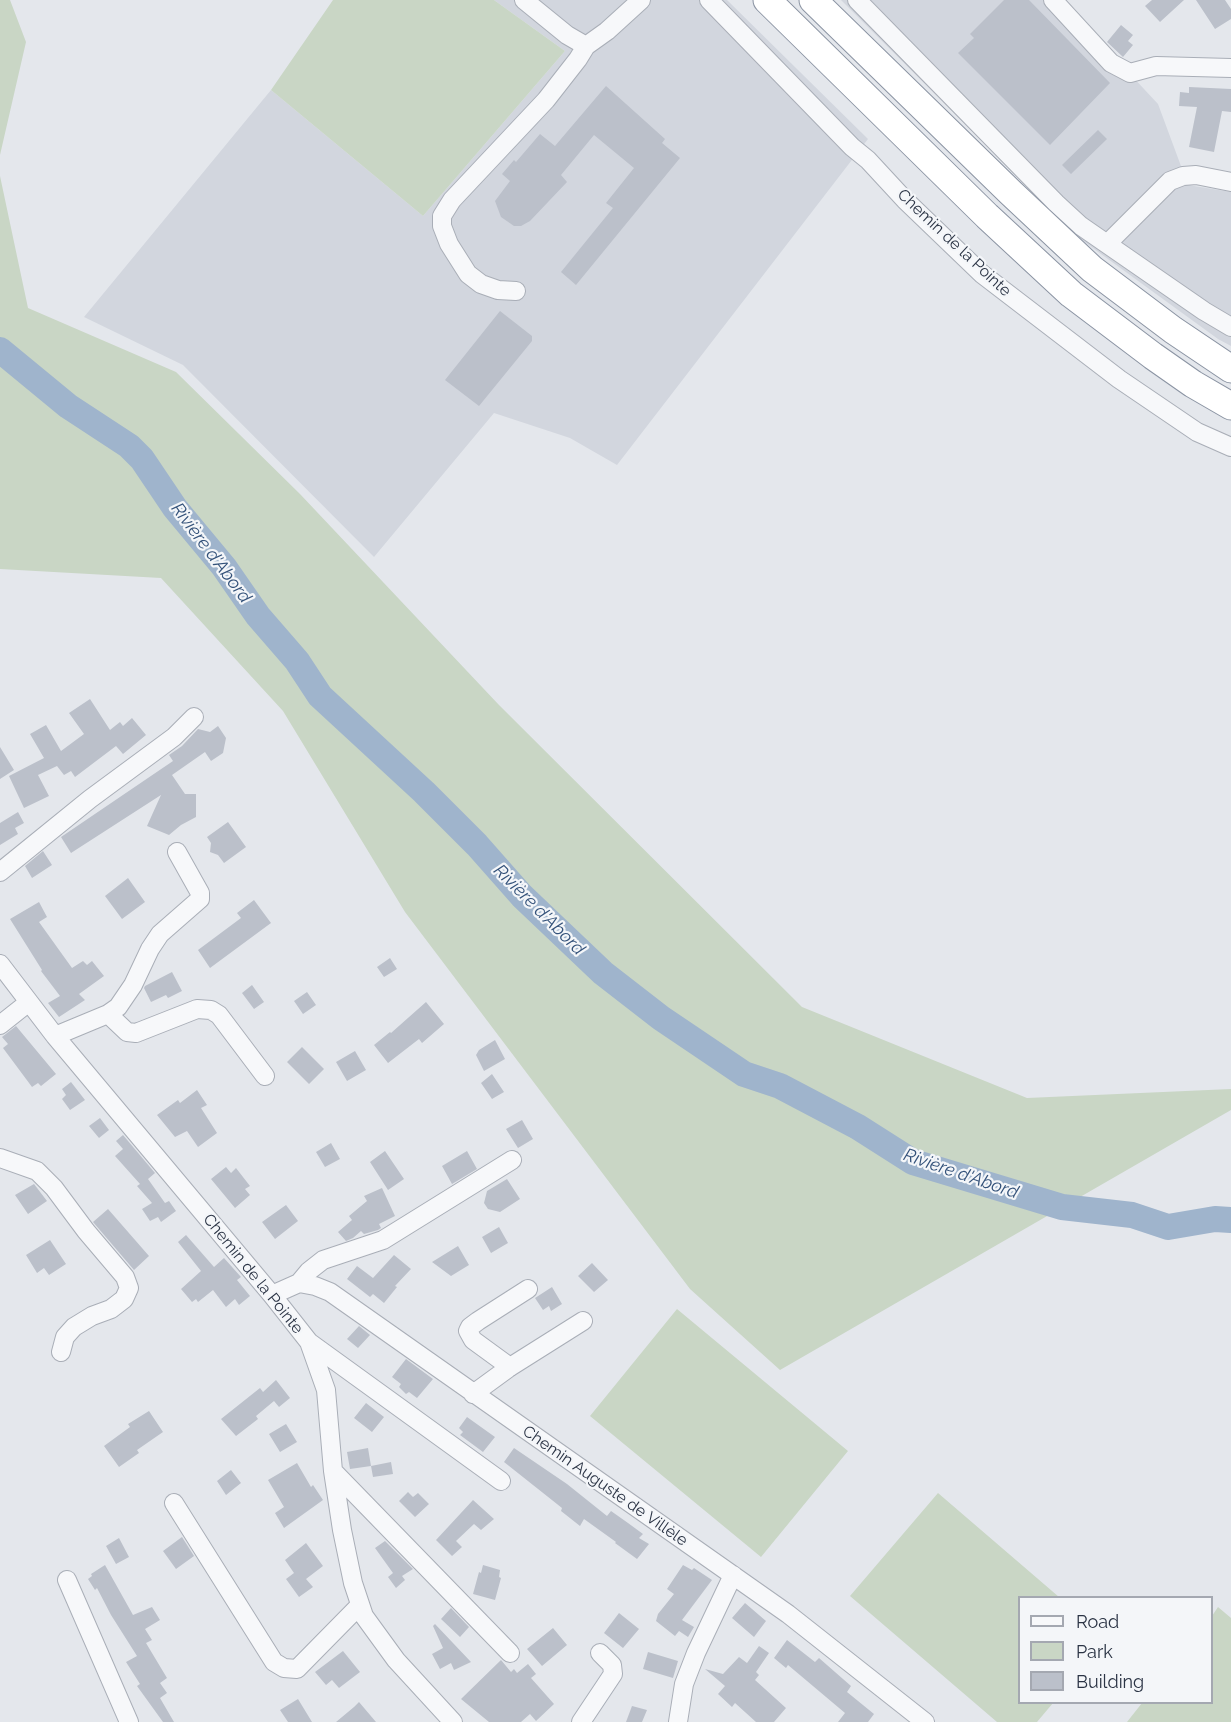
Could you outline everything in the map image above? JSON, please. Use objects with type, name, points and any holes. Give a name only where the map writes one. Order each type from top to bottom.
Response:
[{"type":"highway","points":[[767,0],[987,216],[1071,294],[1153,356],[1193,384],[1231,406]]},
{"type":"highway","points":[[813,0],[1092,269],[1173,330],[1231,369]]},
{"type":"highway","points":[[827,0],[866,44],[1034,208],[1058,237]]},
{"type":"street","points":[[524,0],[567,35],[586,46]]},
{"type":"street","points":[[516,291],[498,290],[481,284],[468,274],[449,244],[442,226],[442,216],[452,200],[546,99],[586,46],[607,31],[641,0]]},
{"type":"street","name":"Chemin de la Pointe","points":[[709,0],[852,147],[868,160],[905,200],[982,274],[1119,379],[1197,432],[1231,447]]},
{"type":"street","points":[[857,0],[1056,203],[1081,225],[1204,311],[1231,327]]},
{"type":"street","points":[[1053,0],[1112,63],[1130,73],[1156,66],[1174,65],[1231,68]]},
{"type":"street","points":[[1107,244],[1170,181],[1183,176],[1196,175],[1231,182]]},
{"type":"street","points":[[0,872],[90,799],[174,737],[194,717]]},
{"type":"street","points":[[55,1036],[108,1014],[118,1007],[133,985],[150,949],[160,934],[200,899],[200,893],[177,852]]},
{"type":"street","name":"Chemin de la Pointe","points":[[0,964],[55,1036],[309,1342],[326,1390],[333,1470],[342,1530],[353,1583],[364,1616],[396,1660],[453,1722]]},
{"type":"street","points":[[0,1025],[28,1002]]},
{"type":"street","points":[[108,1014],[127,1032],[136,1033],[197,1009],[211,1010],[219,1015],[265,1076]]},
{"type":"street","points":[[0,1158],[37,1171],[54,1188],[86,1231],[125,1277],[129,1288],[124,1299],[111,1309],[92,1316],[74,1327],[65,1337],[61,1352]]},
{"type":"street","points":[[272,1295],[299,1283],[323,1260],[383,1240],[512,1161]]},
{"type":"street","name":"Chemin Auguste de Villèle","points":[[299,1283],[330,1292],[788,1614],[925,1722]]},
{"type":"street","points":[[510,1367],[473,1341],[468,1331],[478,1321],[528,1289]]},
{"type":"street","points":[[473,1394],[510,1367],[583,1321]]},
{"type":"street","points":[[309,1342],[501,1481]]},
{"type":"street","points":[[333,1470],[510,1653]]},
{"type":"street","points":[[174,1503],[274,1662],[284,1668],[297,1669],[360,1605]]},
{"type":"street","points":[[682,1719],[684,1684],[733,1575]]},
{"type":"street","points":[[68,1580],[129,1722]]},
{"type":"street","points":[[581,1722],[613,1674],[612,1665],[600,1653]]},
{"type":"shaded area","points":[[494,0],[727,0],[868,139],[617,465],[570,438],[494,413],[374,557],[183,365],[84,317],[271,90],[423,216],[565,51]]},
{"type":"shaded area","points":[[841,0],[1061,0],[1158,104],[1188,185],[1231,192],[1231,346],[1218,339],[1079,238]]},
{"type":"green space","points":[[0,0],[10,0],[26,42],[0,155]]},
{"type":"green space","points":[[333,0],[494,0],[565,51],[423,216],[271,90]]},
{"type":"green space","points":[[0,176],[28,308],[176,372],[300,494],[499,705],[802,1007],[1027,1098],[1231,1089],[1231,1110],[780,1370],[690,1289],[405,912],[283,711],[161,578],[0,569]]},
{"type":"green space","points":[[677,1309],[848,1451],[761,1557],[590,1416]]},
{"type":"green space","points":[[938,1493],[1058,1596],[1018,1596],[1018,1704],[1052,1704],[1037,1722],[997,1722],[850,1596]]},
{"type":"green space","points":[[1218,1607],[1231,1618],[1231,1722],[1127,1722],[1141,1704],[1213,1704],[1213,1614]]},
{"type":"building","points":[[1004,0],[1029,0],[1110,83],[1050,145],[958,53],[974,38],[970,34]]},
{"type":"building","points":[[1152,0],[1184,0],[1160,22],[1145,6]]},
{"type":"building","points":[[1196,0],[1225,0],[1231,9],[1231,19],[1215,29]]},
{"type":"building","points":[[1121,25],[1133,35],[1128,41],[1133,45],[1123,57],[1107,42]]},
{"type":"building","points":[[606,86],[665,139],[662,143],[680,158],[576,285],[561,272],[613,208],[606,203],[634,168],[594,135],[561,175],[567,182],[530,221],[521,226],[514,226],[501,217],[495,201],[510,181],[502,174],[514,160],[516,162],[540,134],[555,146]]},
{"type":"building","points":[[1189,87],[1231,89],[1231,112],[1222,111],[1214,152],[1189,147],[1197,107],[1179,106],[1180,92],[1189,93]]},
{"type":"building","points":[[1098,130],[1107,139],[1071,174],[1062,165]]},
{"type":"building","points":[[500,311],[532,336],[532,341],[479,406],[445,380]]},
{"type":"building","points":[[90,699],[110,730],[120,722],[123,726],[132,718],[146,735],[123,754],[116,746],[75,777],[71,771],[64,775],[57,766],[38,775],[49,796],[24,808],[9,776],[44,758],[30,734],[46,725],[61,751],[84,734],[69,713]]},
{"type":"building","points":[[218,726],[226,738],[223,753],[211,761],[205,752],[172,775],[185,794],[196,794],[196,817],[169,835],[147,826],[161,795],[71,853],[61,837],[173,761],[169,755],[182,746],[198,729],[210,732]]},
{"type":"building","points":[[0,747],[14,770],[0,779]]},
{"type":"building","points":[[18,812],[24,823],[15,828],[18,834],[0,845],[0,823]]},
{"type":"building","points":[[228,822],[246,847],[224,863],[218,855],[210,852],[211,843],[207,837]]},
{"type":"building","points":[[43,851],[52,865],[32,878],[25,866]]},
{"type":"building","points":[[128,878],[145,902],[122,919],[105,896]]},
{"type":"building","points":[[254,900],[271,923],[210,968],[198,950],[241,918],[237,913]]},
{"type":"building","points":[[39,902],[47,917],[39,922],[72,968],[83,961],[87,965],[92,961],[104,976],[79,994],[85,1000],[59,1017],[48,1003],[60,996],[41,971],[10,919]]},
{"type":"building","points":[[390,958],[397,969],[384,977],[377,967]]},
{"type":"building","points":[[172,972],[182,991],[168,998],[166,995],[151,1002],[145,986]]},
{"type":"building","points":[[252,985],[264,1002],[254,1009],[242,993]]},
{"type":"building","points":[[307,992],[316,1005],[303,1014],[294,1001]]},
{"type":"building","points":[[426,1002],[444,1024],[422,1043],[419,1039],[388,1063],[374,1045]]},
{"type":"building","points":[[16,1026],[56,1074],[41,1086],[38,1083],[32,1087],[3,1048],[8,1044],[2,1037]]},
{"type":"building","points":[[495,1040],[505,1059],[484,1071],[476,1055],[479,1050]]},
{"type":"building","points":[[302,1047],[324,1069],[309,1084],[287,1062]]},
{"type":"building","points":[[355,1051],[366,1070],[347,1081],[336,1062]]},
{"type":"building","points":[[492,1074],[504,1092],[492,1099],[481,1083]]},
{"type":"building","points":[[71,1082],[85,1100],[70,1110],[62,1099],[66,1095],[62,1089]]},
{"type":"building","points":[[197,1090],[207,1105],[201,1108],[217,1133],[198,1147],[187,1131],[175,1137],[157,1115],[178,1100],[180,1103]]},
{"type":"building","points":[[100,1118],[109,1130],[99,1138],[89,1126]]},
{"type":"building","points":[[522,1120],[533,1139],[518,1148],[506,1129]]},
{"type":"building","points":[[123,1135],[155,1173],[148,1179],[165,1203],[169,1201],[176,1211],[161,1222],[158,1217],[150,1221],[142,1209],[152,1203],[137,1186],[140,1184],[115,1156],[123,1149],[116,1141]]},
{"type":"building","points":[[331,1143],[340,1159],[325,1167],[316,1152]]},
{"type":"building","points":[[385,1151],[404,1179],[388,1190],[370,1162]]},
{"type":"building","points":[[467,1151],[477,1169],[452,1184],[442,1166]]},
{"type":"building","points":[[226,1167],[231,1173],[236,1168],[250,1186],[245,1189],[250,1195],[235,1208],[211,1179]]},
{"type":"building","points":[[507,1179],[520,1199],[500,1212],[488,1209],[484,1203],[487,1191]]},
{"type":"building","points":[[34,1184],[47,1201],[28,1214],[15,1195]]},
{"type":"building","points":[[382,1188],[395,1216],[379,1224],[381,1228],[378,1230],[364,1234],[361,1231],[346,1241],[338,1232],[352,1220],[349,1216],[367,1201],[364,1196]]},
{"type":"building","points":[[286,1205],[298,1221],[275,1239],[262,1222]]},
{"type":"building","points":[[108,1209],[149,1256],[134,1270],[93,1222]]},
{"type":"building","points":[[499,1227],[508,1243],[491,1253],[482,1237]]},
{"type":"building","points":[[186,1235],[214,1267],[224,1258],[241,1277],[237,1280],[250,1296],[239,1305],[235,1299],[226,1307],[213,1290],[198,1302],[196,1299],[192,1302],[181,1289],[201,1271],[178,1242]]},
{"type":"building","points":[[50,1240],[66,1264],[49,1275],[44,1268],[37,1273],[26,1255]]},
{"type":"building","points":[[458,1246],[469,1265],[451,1276],[432,1262]]},
{"type":"building","points":[[394,1255],[411,1269],[395,1286],[397,1287],[384,1303],[373,1294],[370,1297],[347,1279],[357,1266],[373,1278]]},
{"type":"building","points":[[592,1263],[608,1280],[594,1292],[578,1276]]},
{"type":"building","points":[[552,1287],[562,1304],[551,1311],[549,1306],[543,1310],[535,1298]]},
{"type":"building","points":[[359,1326],[370,1335],[358,1348],[347,1339]]},
{"type":"building","points":[[406,1359],[433,1379],[417,1398],[409,1392],[406,1394],[399,1387],[401,1384],[392,1377]]},
{"type":"building","points":[[276,1380],[290,1398],[279,1407],[274,1401],[256,1416],[258,1419],[236,1436],[221,1419],[260,1388],[263,1392]]},
{"type":"building","points":[[366,1403],[384,1417],[372,1432],[354,1418]]},
{"type":"building","points":[[149,1411],[163,1432],[137,1450],[139,1453],[119,1467],[104,1446],[130,1427],[128,1424]]},
{"type":"building","points":[[467,1417],[495,1437],[483,1452],[460,1435],[463,1432],[459,1428]]},
{"type":"building","points":[[286,1424],[297,1442],[280,1452],[269,1434]]},
{"type":"building","points":[[368,1448],[371,1466],[350,1469],[347,1452]]},
{"type":"building","points":[[514,1448],[567,1484],[607,1516],[611,1511],[643,1534],[639,1538],[649,1544],[637,1559],[584,1519],[580,1526],[561,1511],[562,1508],[504,1462]]},
{"type":"building","points":[[391,1462],[393,1474],[373,1477],[371,1466]]},
{"type":"building","points":[[297,1463],[311,1487],[313,1485],[323,1500],[284,1528],[275,1513],[284,1507],[268,1480]]},
{"type":"building","points":[[231,1470],[241,1483],[226,1495],[217,1481]]},
{"type":"building","points":[[408,1492],[413,1497],[418,1493],[429,1504],[415,1517],[399,1501]]},
{"type":"building","points":[[473,1500],[494,1519],[481,1530],[474,1524],[456,1541],[462,1547],[452,1556],[436,1540]]},
{"type":"building","points":[[182,1537],[194,1556],[176,1569],[163,1551]]},
{"type":"building","points":[[119,1538],[129,1557],[116,1564],[106,1546]]},
{"type":"building","points":[[385,1541],[413,1569],[402,1576],[405,1580],[396,1588],[388,1577],[393,1573],[375,1548]]},
{"type":"building","points":[[306,1543],[323,1566],[306,1579],[313,1587],[299,1597],[286,1579],[294,1573],[285,1560]]},
{"type":"building","points":[[105,1565],[133,1615],[152,1607],[160,1620],[145,1629],[152,1640],[146,1643],[167,1678],[160,1683],[167,1693],[160,1698],[174,1722],[163,1722],[137,1686],[140,1684],[126,1662],[137,1656],[97,1588],[95,1590],[88,1579],[92,1576],[91,1574]]},
{"type":"building","points":[[483,1565],[500,1570],[499,1577],[501,1578],[495,1600],[473,1594]]},
{"type":"building","points":[[683,1565],[692,1570],[694,1568],[712,1580],[682,1620],[694,1627],[688,1637],[679,1631],[675,1636],[656,1621],[658,1614],[674,1594],[667,1589]]},
{"type":"building","points":[[745,1603],[766,1621],[754,1637],[732,1618]]},
{"type":"building","points":[[451,1608],[469,1627],[460,1637],[441,1619]]},
{"type":"building","points":[[619,1613],[639,1629],[623,1648],[604,1633]]},
{"type":"building","points":[[435,1624],[471,1662],[454,1670],[451,1663],[440,1669],[432,1654],[443,1648],[433,1626]]},
{"type":"building","points":[[553,1628],[567,1645],[542,1666],[527,1649]]},
{"type":"building","points":[[787,1640],[815,1662],[819,1658],[851,1686],[847,1692],[874,1714],[868,1722],[838,1722],[845,1713],[788,1665],[786,1668],[774,1658]]},
{"type":"building","points":[[759,1646],[769,1653],[756,1672],[759,1675],[755,1680],[786,1708],[774,1722],[756,1722],[735,1703],[732,1707],[718,1694],[725,1686],[705,1669],[723,1674],[739,1657],[747,1663]]},
{"type":"building","points":[[343,1651],[360,1672],[339,1688],[332,1680],[326,1685],[315,1672]]},
{"type":"building","points":[[648,1652],[678,1661],[673,1678],[643,1669]]},
{"type":"building","points":[[501,1660],[511,1672],[514,1669],[517,1673],[528,1664],[536,1674],[531,1678],[554,1704],[536,1721],[530,1714],[521,1722],[489,1722],[461,1699]]},
{"type":"building","points":[[298,1699],[312,1722],[288,1722],[280,1710]]},
{"type":"building","points":[[359,1702],[376,1722],[336,1722],[354,1707]]},
{"type":"building","points":[[632,1706],[647,1710],[642,1722],[626,1722]]},
{"type":"waterway","name":"Rivière d'Abord","points":[[0,350],[68,406],[129,446],[142,459],[175,508],[224,567],[258,616],[297,661],[320,696],[424,792],[477,845],[522,896],[603,973],[661,1018],[744,1074],[780,1086],[858,1127],[913,1162],[1062,1207],[1132,1215],[1168,1227],[1215,1219],[1231,1220]]}]
